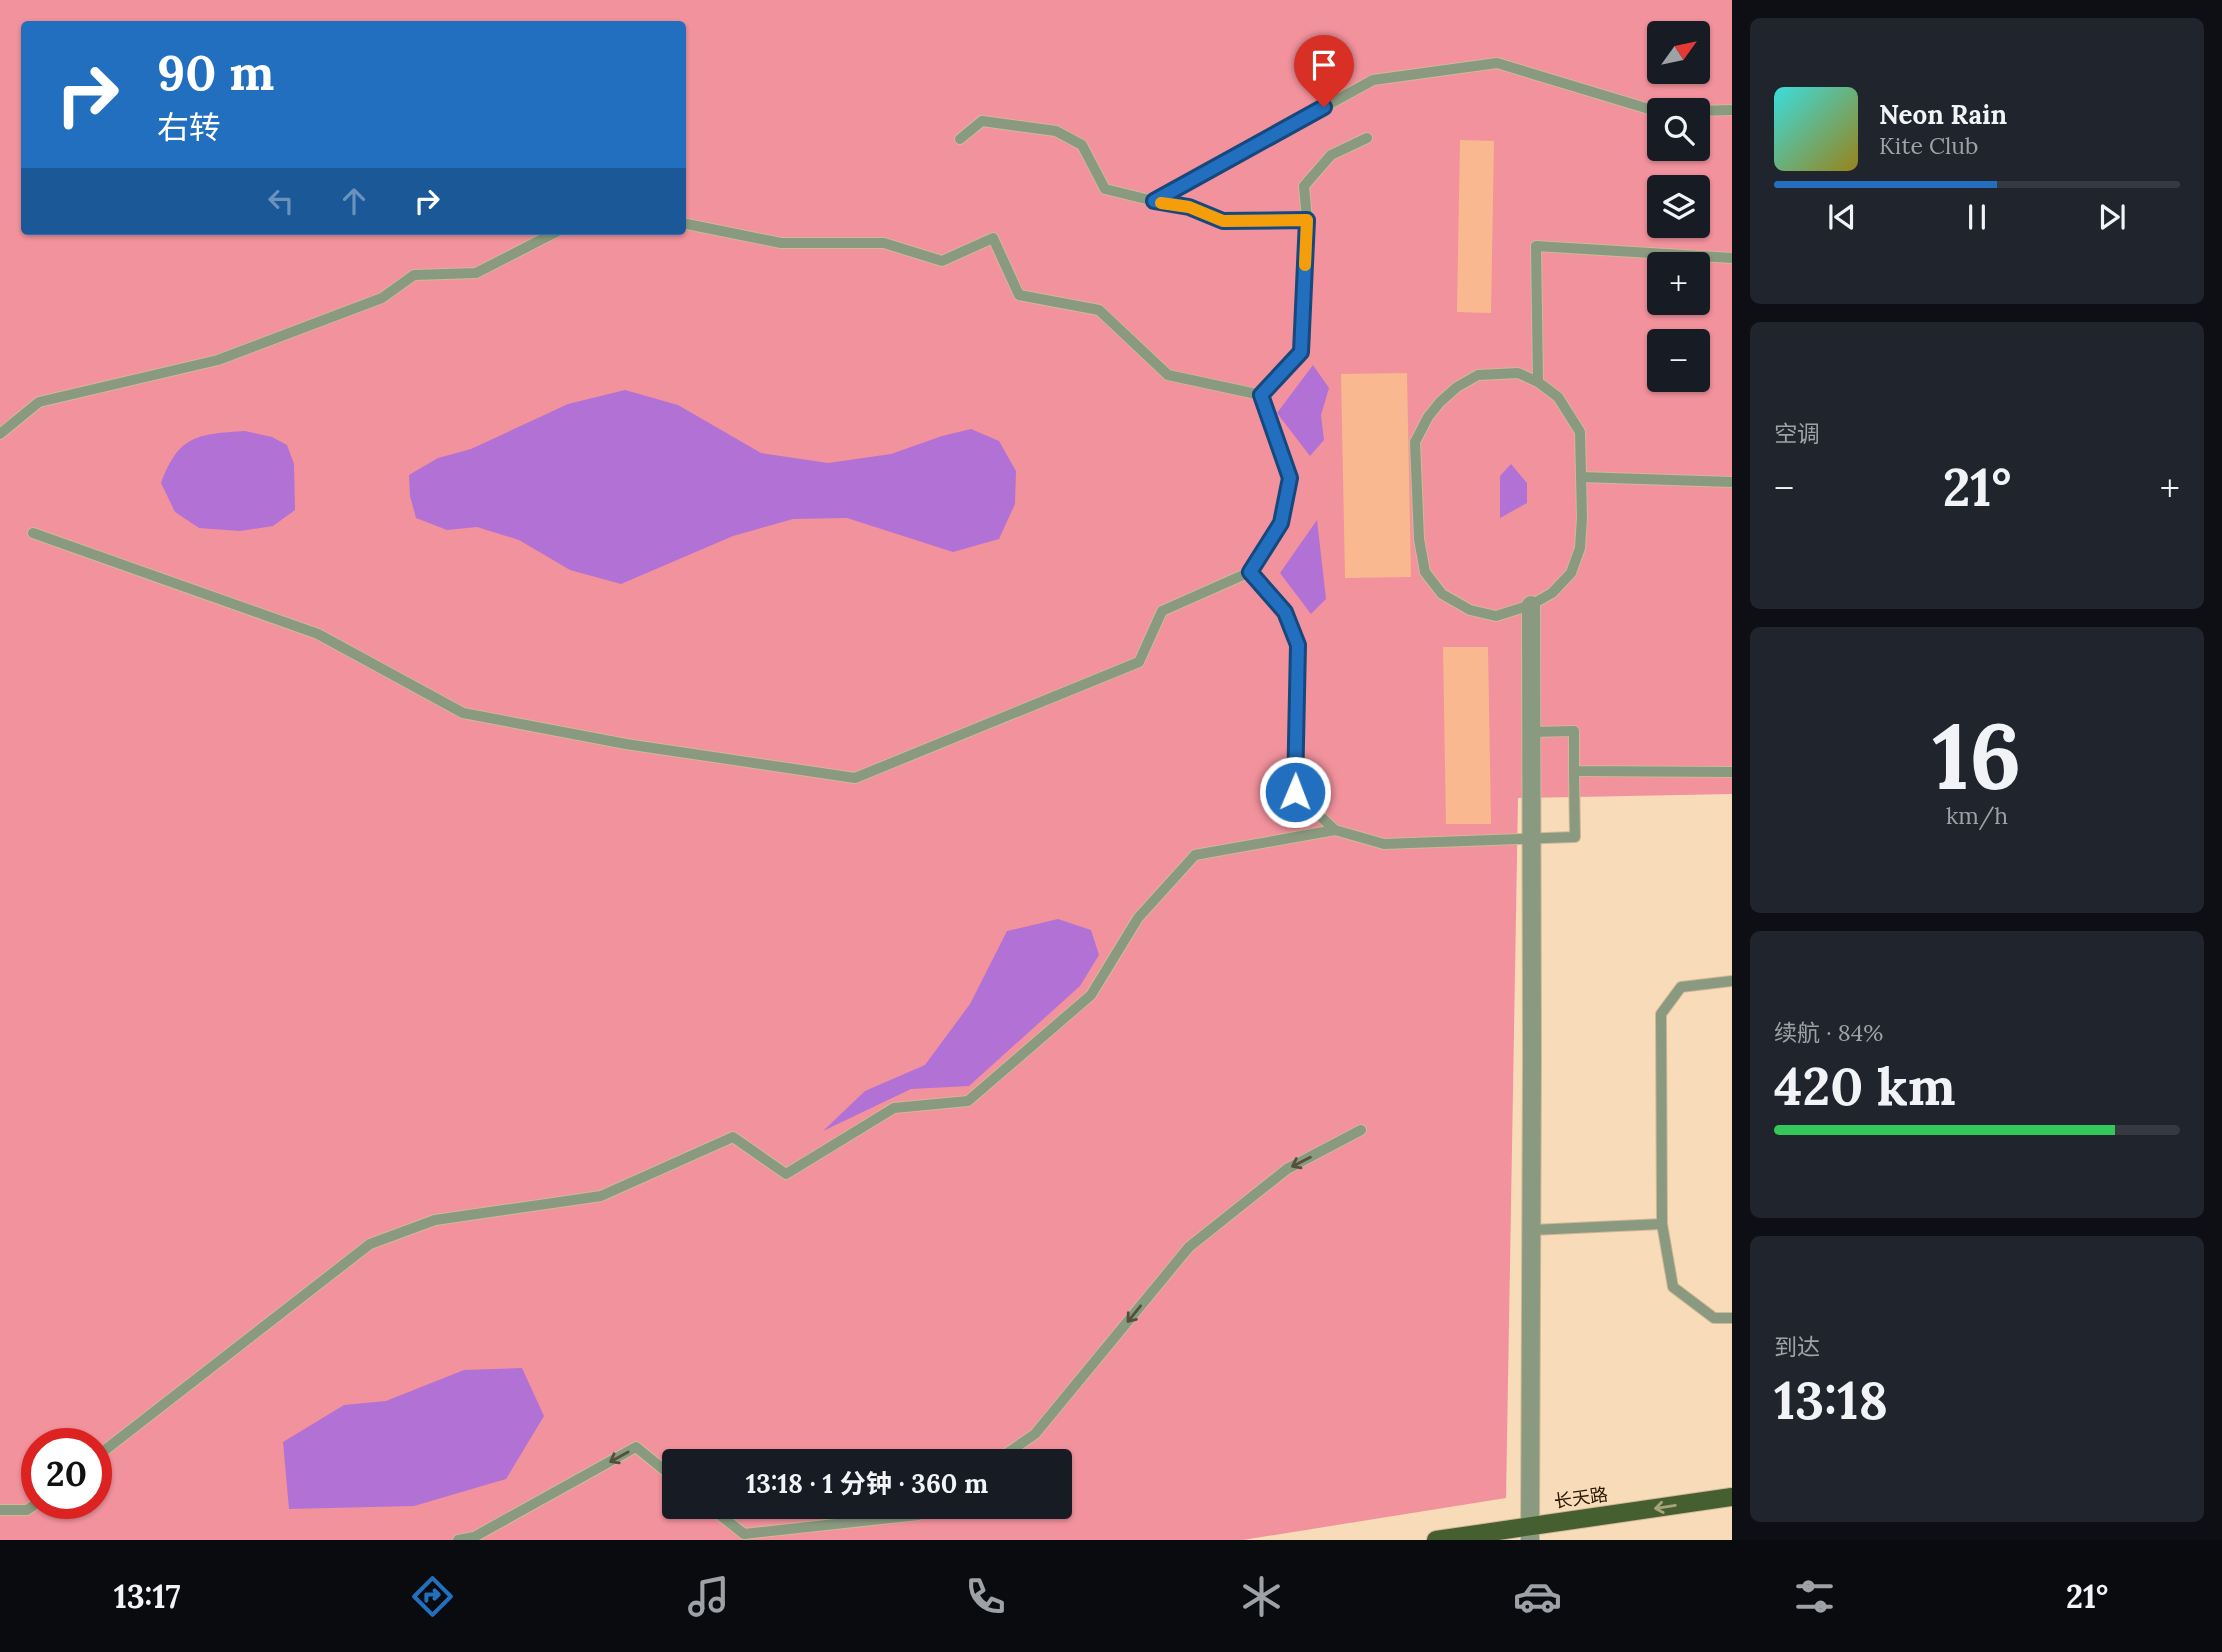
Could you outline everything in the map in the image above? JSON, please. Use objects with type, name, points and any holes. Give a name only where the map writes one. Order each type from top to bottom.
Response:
[{"type":"main road","name":"长天路","points":[[1436,1540],[1530,1533],[1732,1497]]},
{"type":"street","points":[[1530,1533],[1531,606]]},
{"type":"lane","points":[[1154,201],[1373,80],[1497,63],[1647,110]]},
{"type":"lane","points":[[1710,111],[1732,110]]},
{"type":"lane","points":[[960,139],[982,121],[1056,131],[1082,145],[1105,189],[1189,207],[1223,221],[1307,220]]},
{"type":"lane","points":[[1261,395],[1301,352],[1307,220],[1304,186],[1331,155],[1367,138]]},
{"type":"lane","points":[[686,224],[781,243],[884,243],[942,261],[993,239],[1018,295],[1099,310],[1168,375],[1261,395]]},
{"type":"lane","points":[[0,434],[39,402],[218,360],[382,298],[414,275],[476,273],[550,235]]},
{"type":"lane","points":[[1538,382],[1536,246],[1732,258]]},
{"type":"lane","points":[[1518,373],[1538,382],[1558,397],[1580,432],[1581,477],[1580,548],[1571,573],[1552,593],[1531,606],[1496,616],[1470,610],[1442,594],[1425,572],[1419,539],[1415,442],[1428,417],[1457,387],[1478,375],[1518,373]]},
{"type":"lane","points":[[33,533],[318,634],[463,713],[626,744],[855,778],[1139,662],[1162,611],[1250,572],[1281,523],[1290,478],[1261,395]]},
{"type":"lane","points":[[1581,477],[1732,482]]},
{"type":"lane","points":[[1250,572],[1285,612],[1298,645],[1295,792],[1335,830]]},
{"type":"lane","points":[[112,1445],[370,1244],[435,1220],[601,1196],[733,1137],[786,1174],[894,1108],[968,1101],[1091,995],[1138,918],[1195,855],[1335,830],[1384,844],[1575,837],[1574,732],[1532,732]]},
{"type":"lane","points":[[1574,771],[1732,772]]},
{"type":"lane","points":[[1732,981],[1681,987],[1661,1014],[1662,1224],[1673,1287],[1714,1318],[1732,1318]]},
{"type":"lane","points":[[1013,1449],[1035,1434],[1189,1247],[1287,1169],[1361,1130]]},
{"type":"lane","points":[[1532,1230],[1662,1224]]},
{"type":"lane","points":[[458,1540],[474,1536],[636,1447],[662,1468]]},
{"type":"lane","points":[[0,1510],[21,1510]]},
{"type":"lane","points":[[725,1519],[744,1534],[881,1519]]},
{"type":"shaded area","points":[[0,0],[1732,0],[1732,794],[1518,798],[1506,1498],[1243,1540],[0,1540]]},
{"type":"shaded area","points":[[1313,365],[1329,388],[1321,415],[1324,440],[1310,456],[1277,413]]},
{"type":"shaded area","points":[[625,390],[678,405],[761,453],[828,463],[891,454],[971,429],[999,441],[1016,471],[1015,504],[999,539],[953,552],[847,518],[793,519],[733,536],[621,584],[570,570],[519,540],[477,527],[447,530],[416,518],[410,496],[409,475],[438,458],[471,449],[568,404]]},
{"type":"shaded area","points":[[245,431],[272,437],[287,445],[294,464],[295,510],[273,526],[240,531],[199,528],[175,512],[161,483],[168,467],[183,446],[192,440],[202,436]]},
{"type":"shaded area","points":[[1511,464],[1527,483],[1527,503],[1500,518],[1500,476]]},
{"type":"shaded area","points":[[1317,520],[1326,599],[1311,614],[1280,573]]},
{"type":"shaded area","points":[[1058,919],[1091,930],[1099,955],[1080,986],[969,1086],[911,1089],[823,1131],[865,1091],[925,1065],[970,1004],[1007,931]]},
{"type":"shaded area","points":[[522,1368],[544,1416],[506,1479],[414,1506],[289,1509],[283,1442],[344,1405],[386,1401],[464,1370]]},
{"type":"building","points":[[1460,140],[1494,141],[1491,313],[1457,312]]},
{"type":"building","points":[[1407,373],[1411,577],[1345,578],[1341,374]]},
{"type":"building","points":[[1443,647],[1488,647],[1491,824],[1446,824]]},
{"type":"slow traffic","points":[[1161,203],[1189,207],[1223,221],[1307,220],[1305,265]]},
{"type":"route","points":[[1295,792],[1298,645],[1285,612],[1250,572],[1281,523],[1290,478],[1261,395],[1301,352],[1307,220],[1223,221],[1189,207],[1154,201],[1324,107]]}]
